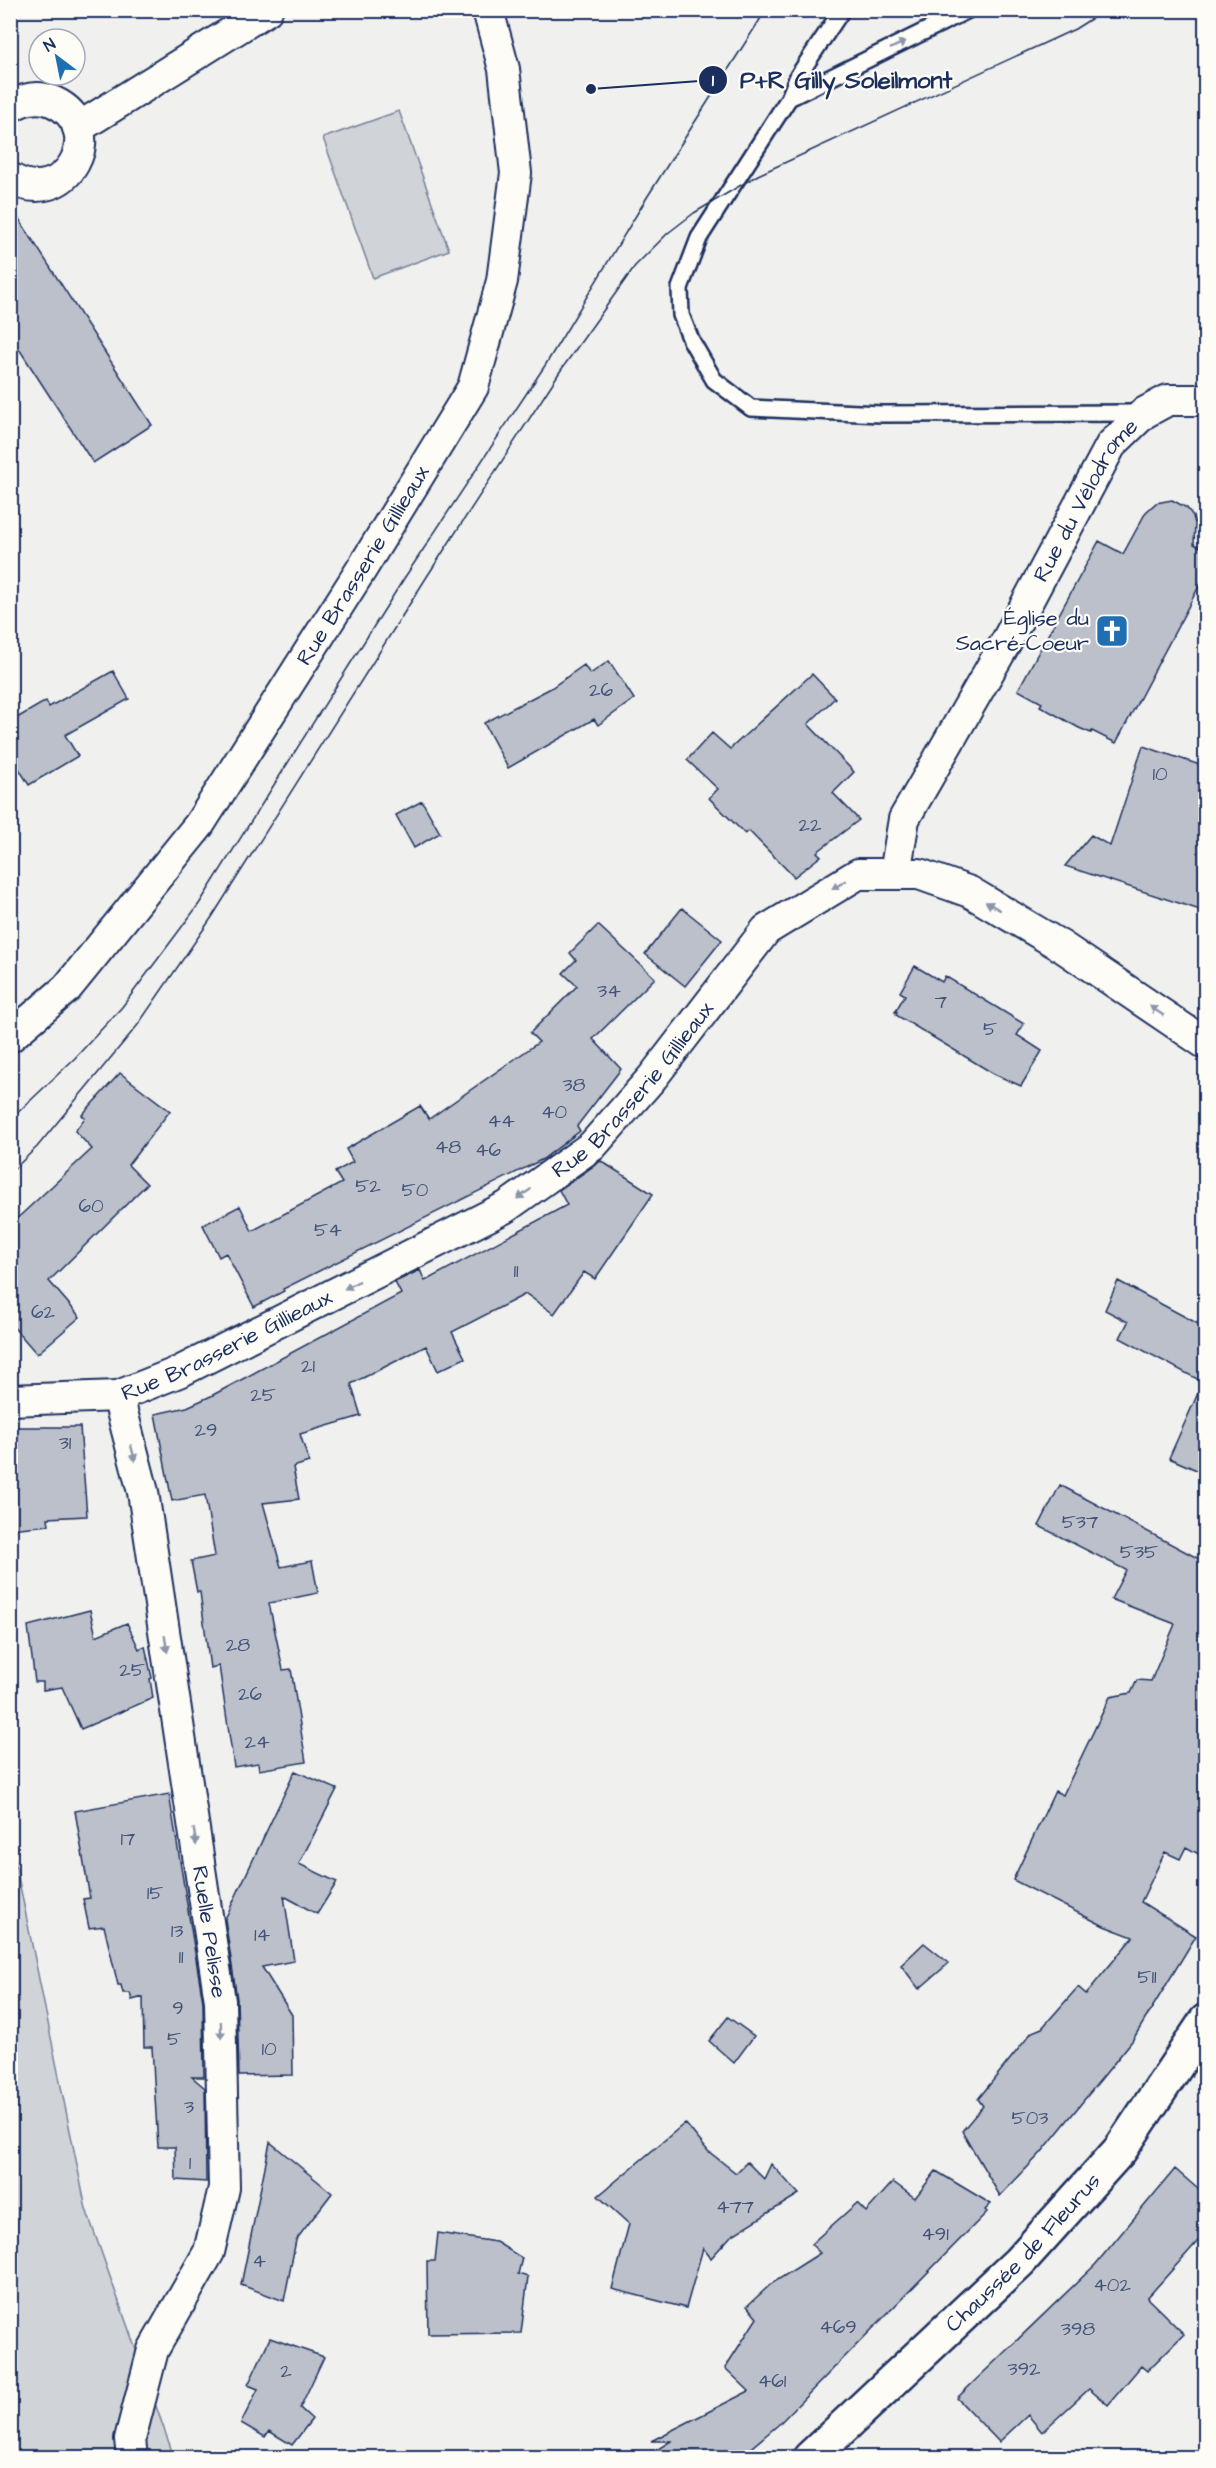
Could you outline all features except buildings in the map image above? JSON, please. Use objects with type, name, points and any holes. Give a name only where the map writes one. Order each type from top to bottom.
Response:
[{"type":"main road","name":"Chaussée de Fleurus","points":[[810,2457],[1019,2262],[1120,2150],[1206,2021]]},
{"type":"street","points":[[78,128],[267,10]]},
{"type":"street","name":"Rue Brasserie Gillieaux","points":[[10,1037],[68,988],[199,825],[361,570],[472,387],[502,281],[516,173],[504,69],[488,10]]},
{"type":"street","points":[[10,107],[24,99],[51,100],[68,111],[78,128],[81,143],[78,157],[71,170],[60,179],[47,185],[32,186],[10,178]]},
{"type":"street","name":"Rue du Vélodrome","points":[[895,874],[904,819],[1006,642],[1111,445],[1144,413],[1168,400],[1206,400]]},
{"type":"street","name":"Rue Brasserie Gillieaux","points":[[10,1400],[118,1396],[181,1371],[506,1207],[592,1146],[651,1078],[766,930],[858,874],[919,874],[970,892],[1061,945],[1206,1044]]},
{"type":"street","name":"Ruelle Pelisse","points":[[118,1396],[143,1492],[220,2001],[224,2188],[209,2252],[153,2350],[130,2439],[132,2457]]},
{"type":"lane","points":[[842,10],[798,76],[789,98],[699,238],[680,288],[681,315],[691,340],[714,380],[751,408],[881,414],[1144,413]]},
{"type":"lane","points":[[789,98],[968,10]]},
{"type":"shaded area","points":[[399,111],[449,250],[373,278],[323,138]]},
{"type":"shaded area","points":[[10,1837],[86,2209],[174,2457],[11,2457]]},
{"type":"tram line","points":[[10,1120],[75,1058],[122,1007],[199,904],[403,580],[546,364],[646,199],[766,10]]},
{"type":"tram line","points":[[10,1173],[37,1147],[137,1026],[212,917],[428,575],[561,370],[635,266],[668,233],[694,213],[758,175],[1075,29],[1105,10]]},
{"type":"place","name":"P+R Gilly Soleilmont","points":[[591,89]]},
{"type":"place","name":"Église du Sacré-Coeur","points":[[1112,631]]}]
